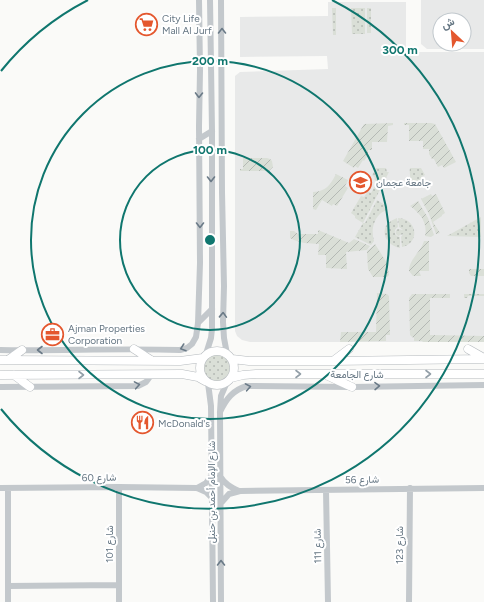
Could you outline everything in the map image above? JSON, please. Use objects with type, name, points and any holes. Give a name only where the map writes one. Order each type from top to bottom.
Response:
[{"type":"main road","points":[[134,349],[154,361]]},
{"type":"main road","points":[[333,361],[349,349]]},
{"type":"main road","points":[[468,349],[484,358]]},
{"type":"main road","points":[[4,360],[22,350]]},
{"type":"main road","points":[[0,375],[182,374],[194,376],[207,382],[220,385],[229,380],[233,374],[234,366],[229,356],[222,351],[211,352],[200,362],[200,372],[202,377],[207,382]]},
{"type":"main road","points":[[4,360],[180,361],[205,356]]},
{"type":"main road","name":"شارع الجامعة","points":[[229,356],[249,361],[484,358]]},
{"type":"main road","name":"شارع الجامعة","points":[[229,380],[250,374],[484,374]]},
{"type":"main road","points":[[324,374],[352,386]]},
{"type":"main road","points":[[14,375],[30,387]]},
{"type":"street","points":[[0,350],[180,350],[187,348],[192,344],[196,337],[198,323],[200,263],[200,70],[198,0]]},
{"type":"street","points":[[205,356],[211,338],[212,309],[210,0]]},
{"type":"street","points":[[221,0],[224,286],[223,322],[224,338],[229,356]]},
{"type":"street","points":[[200,70],[211,84]]},
{"type":"street","points":[[199,139],[212,131]]},
{"type":"street","points":[[200,263],[212,270]]},
{"type":"street","points":[[198,323],[212,309]]},
{"type":"street","points":[[0,387],[138,386],[146,382],[152,374]]},
{"type":"street","name":"شارع الإمام أحمد بن حنبل","points":[[221,602],[220,412],[222,396],[229,380]]},
{"type":"street","name":"شارع الإمام أحمد بن حنبل","points":[[207,382],[211,398],[213,602]]},
{"type":"street","points":[[220,412],[226,401],[235,391],[247,386],[484,385]]},
{"type":"street","points":[[197,488],[206,483],[212,475]]},
{"type":"street","points":[[220,476],[226,484],[240,491]]},
{"type":"street","name":"شارع 101","points":[[119,487],[119,602]]},
{"type":"street","name":"شارع 60","points":[[0,488],[197,488]]},
{"type":"street","points":[[8,488],[8,602]]},
{"type":"street","points":[[197,488],[206,492],[212,498]]},
{"type":"street","name":"شارع 123","points":[[409,602],[410,488]]},
{"type":"street","name":"شارع 56","points":[[221,503],[229,494],[240,491],[484,488]]},
{"type":"street","name":"شارع 111","points":[[326,490],[328,602]]},
{"type":"street","points":[[8,586],[119,585]]},
{"type":"shaded area","points":[[421,0],[484,0],[484,49],[472,49],[472,12],[432,12],[432,49],[427,49],[421,44]]},
{"type":"shaded area","name":"جامعة عجمان","points":[[328,2],[406,2],[406,52],[484,52],[484,342],[250,342],[242,340],[237,336],[235,331],[235,76],[240,72],[328,69],[327,56],[240,57],[240,17],[328,16]]},
{"type":"shaded area","points":[[332,8],[336,8],[336,35],[333,35]]},
{"type":"shaded area","points":[[351,8],[365,8],[365,34],[352,34]]},
{"type":"shaded area","points":[[367,8],[371,8],[371,33],[367,33]]},
{"type":"shaded area","points":[[393,123],[393,125],[388,126],[387,142],[372,142],[372,150],[368,150],[368,155],[358,168],[355,166],[354,168],[343,161],[364,124]]},
{"type":"shaded area","points":[[404,123],[435,124],[456,162],[444,168],[442,165],[438,167],[434,159],[432,159],[429,154],[429,149],[423,149],[423,141],[409,141],[409,125],[404,125]]},
{"type":"shaded area","points":[[243,158],[267,158],[272,161],[273,167],[269,171],[240,171],[240,169],[243,169]]},
{"type":"shaded area","points":[[376,168],[386,168],[387,172],[389,172],[363,223],[355,218],[355,216],[351,213],[361,196],[364,197],[368,191],[371,193],[377,182],[372,175]]},
{"type":"shaded area","points":[[410,168],[421,168],[425,175],[421,177],[422,179],[416,184],[414,182],[413,184],[410,181]]},
{"type":"shaded area","points":[[336,174],[348,180],[345,186],[348,188],[337,206],[333,204],[332,206],[322,200],[316,210],[313,209],[313,192],[328,187]]},
{"type":"shaded area","points":[[431,194],[432,196],[436,194],[445,213],[433,222],[440,233],[436,234],[429,214],[421,199]]},
{"type":"shaded area","points":[[377,200],[388,207],[374,222],[374,241],[371,245],[355,237],[363,223],[365,223]]},
{"type":"shaded area","points":[[418,201],[428,218],[434,235],[431,237],[425,236],[426,231],[422,219],[410,206]]},
{"type":"shaded area","points":[[481,217],[481,237],[447,236]]},
{"type":"shaded area","points":[[397,218],[398,227],[395,230],[395,233],[400,237],[400,248],[390,243],[385,234],[386,226]]},
{"type":"shaded area","points":[[398,218],[405,219],[410,222],[414,231],[412,241],[408,245],[402,247],[401,237],[403,234],[398,236],[396,234],[398,229],[403,230],[399,227]]},
{"type":"shaded area","points":[[318,230],[349,243],[354,239],[370,246],[367,250],[346,252],[347,269],[326,268],[326,255],[318,255],[319,244],[301,242],[290,238],[290,231],[294,231],[298,234],[318,234]]},
{"type":"shaded area","points":[[424,241],[429,241],[429,271],[419,271],[421,276],[413,276],[409,271],[411,263]]},
{"type":"shaded area","points":[[375,244],[387,263],[389,275],[387,277],[373,277],[368,269],[367,251]]},
{"type":"shaded area","points":[[469,269],[484,269],[484,276],[471,276]]},
{"type":"shaded area","points":[[377,293],[387,294],[389,296],[390,335],[386,335],[386,341],[340,342],[341,332],[376,332]]},
{"type":"shaded area","points":[[412,294],[450,294],[450,298],[430,298],[430,335],[484,336],[484,342],[414,341],[414,338],[410,335],[409,298]]},
{"type":"shaded area","points":[[464,294],[484,294],[484,296],[468,296],[467,298],[464,298]]},
{"type":"shaded area","points":[[217,353],[228,357],[232,368],[228,379],[217,383],[206,379],[202,368],[206,357]]},
{"type":"place","name":"City Life Mall Al Jurf","points":[[146,24]]},
{"type":"place","name":"جامعة عجمان","points":[[360,182]]},
{"type":"place","name":"Ajman Properties Corporation","points":[[53,334]]},
{"type":"place","name":"McDonald's","points":[[143,423]]}]
